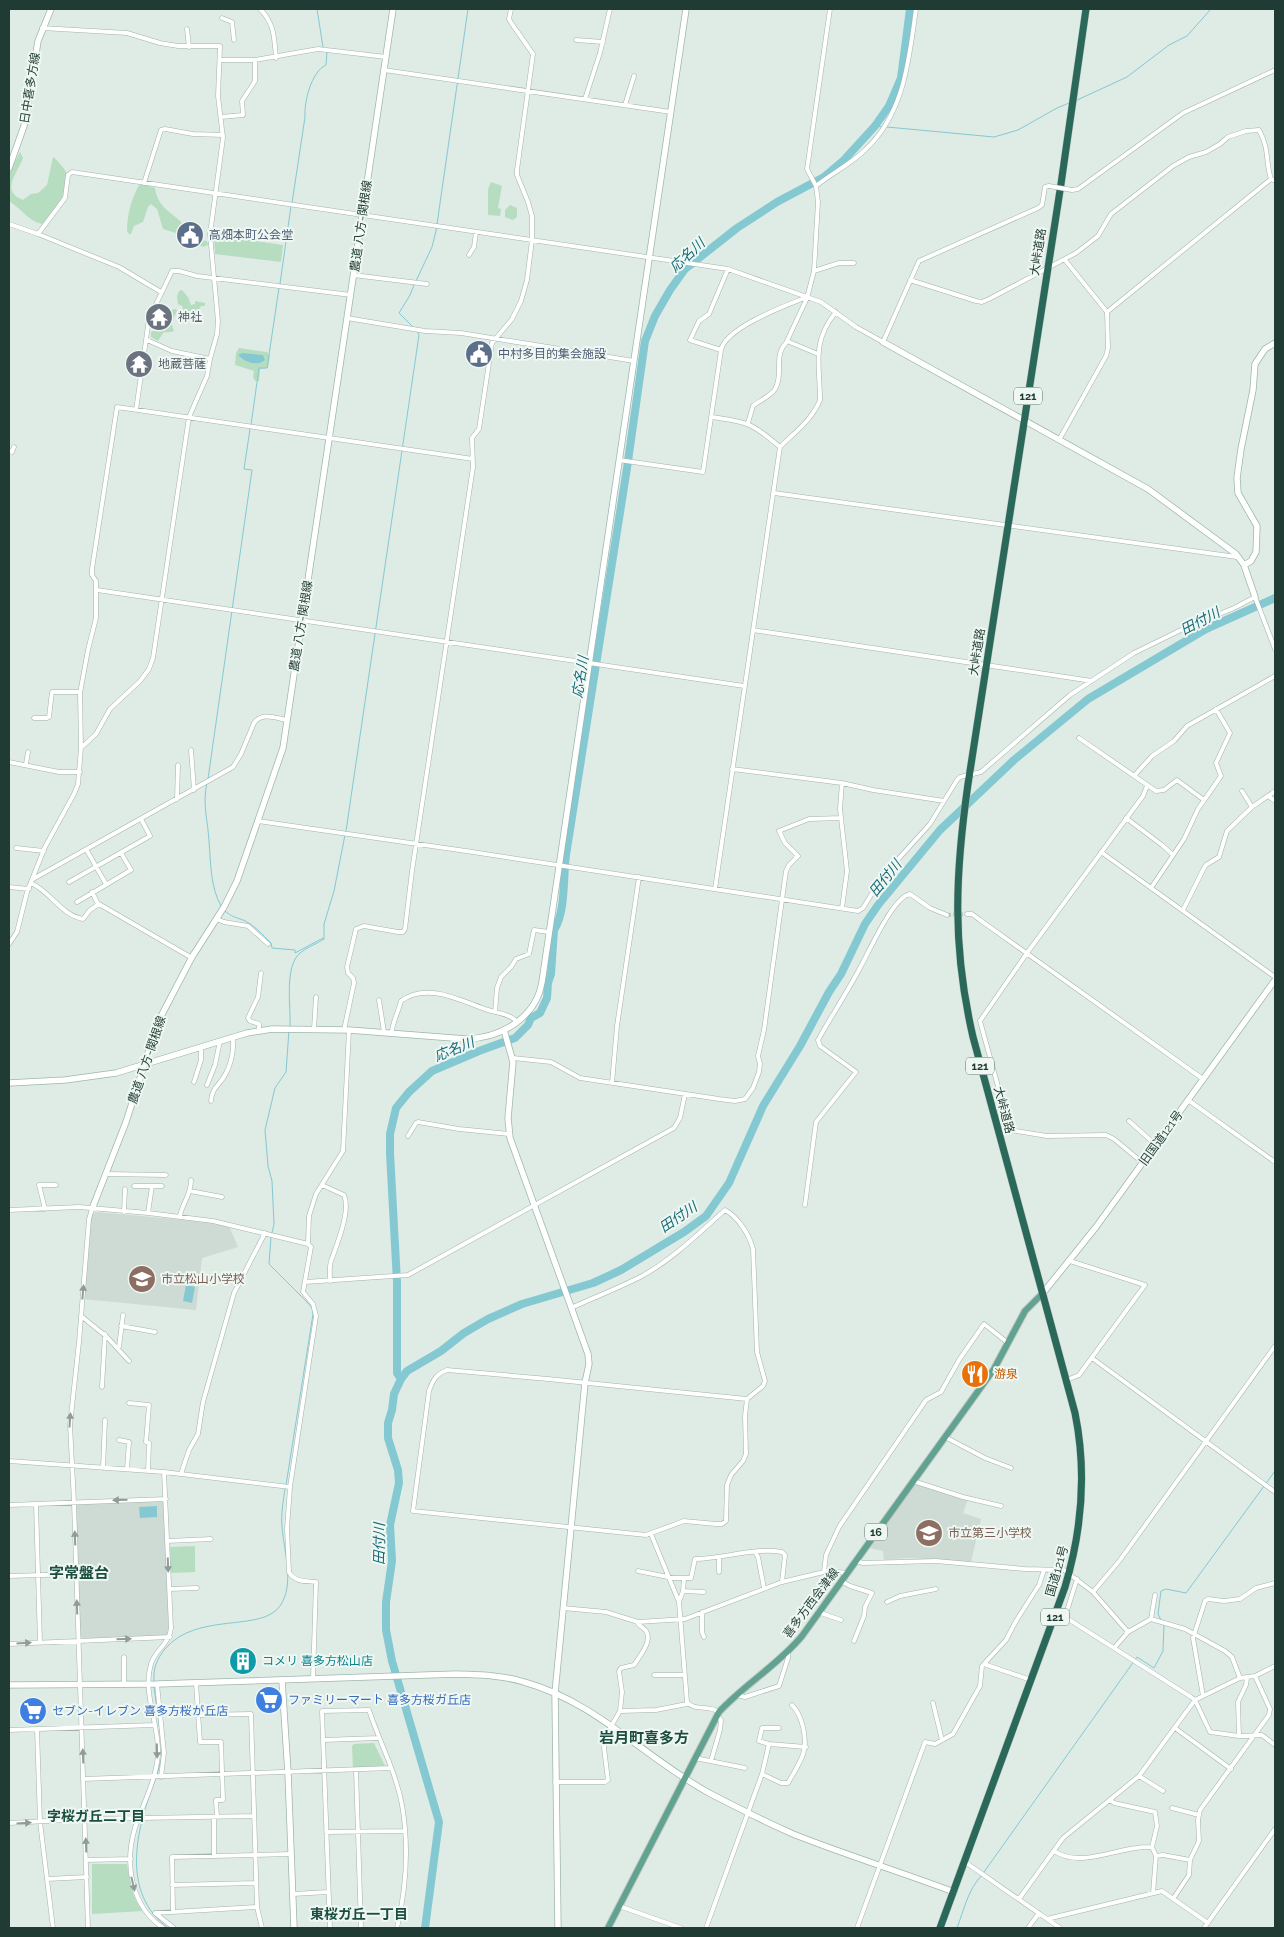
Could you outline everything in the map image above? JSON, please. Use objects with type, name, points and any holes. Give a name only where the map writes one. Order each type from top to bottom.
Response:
[{"type":"highway","name":"大峠道路","points":[[1043,1293],[1008,1171],[967,1011],[961,975],[957,930],[958,876],[961,832],[968,784],[1086,9]]},
{"type":"highway","name":"国道121号","points":[[940,1928],[1069,1574],[1079,1528],[1082,1491],[1080,1439],[1067,1380],[1043,1293]]},
{"type":"main road","name":"喜多方西会津線","points":[[608,1928],[718,1714],[737,1694],[802,1636],[994,1369],[1022,1317],[1043,1293]]},
{"type":"street","name":"日中喜多方線","points":[[9,168],[24,126],[38,42],[51,9]]},
{"type":"street","points":[[260,9],[269,18],[272,27],[276,58]]},
{"type":"street","name":"農道 八方-関根線","points":[[92,1209],[126,1122],[158,1022],[192,958],[237,881],[280,760],[393,9]]},
{"type":"street","points":[[313,1679],[316,1582],[294,1578],[289,1572],[288,1529],[290,1487],[316,1316],[313,1304],[303,1292],[311,1246],[308,1244],[309,1216],[316,1194],[343,1151],[347,1030],[354,983],[347,967],[356,929],[364,926],[393,932],[403,932],[405,929],[473,459],[472,438],[479,428],[492,343],[512,319],[521,301],[527,280],[532,240],[532,216],[517,175],[517,170],[533,54],[509,19],[511,9]]},
{"type":"street","points":[[585,99],[610,9]]},
{"type":"street","points":[[9,1083],[65,1080],[116,1073],[259,1030],[282,1028],[347,1030],[474,1039],[505,1033],[531,1010],[539,992],[549,932],[621,460],[686,9]]},
{"type":"street","points":[[748,424],[753,406],[772,394],[777,387],[779,358],[782,348],[787,342],[806,297],[814,271],[818,212],[815,185],[807,169],[830,9]]},
{"type":"street","points":[[815,185],[865,151],[882,130],[892,113],[904,82],[916,9]]},
{"type":"street","points":[[222,18],[232,22],[234,40]]},
{"type":"street","points":[[42,28],[127,33],[160,43],[189,47],[220,46],[218,85],[223,135],[210,234],[215,277],[217,334],[204,386],[189,417],[149,669],[140,682],[110,710],[96,734],[81,748]]},
{"type":"street","points":[[187,29],[189,47]]},
{"type":"street","points":[[576,40],[602,42]]},
{"type":"street","points":[[220,60],[276,58],[318,49],[386,57]]},
{"type":"street","points":[[221,117],[243,115],[242,101],[255,81],[256,60]]},
{"type":"street","points":[[384,70],[671,112]]},
{"type":"street","points":[[883,342],[919,261],[1038,208],[1042,205],[1045,187],[1078,189],[1183,113],[1275,70]]},
{"type":"street","points":[[625,105],[634,76]]},
{"type":"street","points":[[144,183],[161,130],[223,135]]},
{"type":"street","points":[[910,280],[982,302],[1018,282],[1065,260],[1098,236],[1111,214],[1173,166],[1189,157],[1206,152],[1220,144],[1224,139],[1238,133],[1259,130],[1268,151],[1268,166],[1273,180],[1107,312]]},
{"type":"street","points":[[38,234],[65,198],[68,175],[72,172],[728,269],[821,302],[883,342],[1148,489],[1239,557],[1244,564],[1275,649]]},
{"type":"street","points":[[9,224],[119,267],[162,292]]},
{"type":"street","points":[[469,256],[474,247],[476,232]]},
{"type":"street","points":[[1059,440],[1106,356],[1108,348],[1107,312],[1065,260]]},
{"type":"street","points":[[814,271],[839,263],[854,263]]},
{"type":"street","points":[[721,350],[690,340],[699,321],[709,314],[728,269]]},
{"type":"street","points":[[136,410],[149,319],[174,270],[197,276],[350,295]]},
{"type":"street","points":[[354,275],[427,284]]},
{"type":"street","points":[[621,460],[703,472],[721,350],[726,338],[779,308],[806,297]]},
{"type":"street","points":[[715,889],[780,447],[806,423],[818,405],[820,400],[818,354],[825,326],[836,312]]},
{"type":"street","points":[[347,318],[425,331],[460,333],[494,340],[634,361]]},
{"type":"street","points":[[147,340],[172,351],[210,359]]},
{"type":"street","points":[[787,342],[818,354]]},
{"type":"street","points":[[1244,564],[1251,561],[1256,552],[1257,526],[1238,493],[1237,478],[1253,390],[1255,364],[1265,349],[1275,342]]},
{"type":"street","points":[[9,944],[17,932],[29,889],[44,851],[74,794],[80,772],[80,692],[96,618],[97,590],[92,569],[117,407],[473,459]]},
{"type":"street","points":[[712,417],[754,426],[780,447]]},
{"type":"street","points":[[9,451],[12,452],[14,447]]},
{"type":"street","points":[[774,493],[1239,557]]},
{"type":"street","points":[[97,590],[302,622],[744,686]]},
{"type":"street","points":[[258,821],[858,911],[863,908],[882,877],[930,824],[960,777],[981,772],[1070,695],[1134,653],[1185,628],[1256,599]]},
{"type":"street","points":[[753,630],[1092,681]]},
{"type":"street","points":[[1134,776],[1152,756],[1174,741],[1187,726],[1275,676]]},
{"type":"street","points":[[34,718],[49,717],[52,692],[80,692]]},
{"type":"street","points":[[1152,888],[1184,839],[1195,814],[1221,776],[1216,763],[1230,736],[1216,709]]},
{"type":"street","points":[[32,881],[233,767],[257,719],[261,716],[287,720]]},
{"type":"street","points":[[1079,738],[1156,791],[1161,791],[1178,780],[1204,800]]},
{"type":"street","points":[[191,750],[194,790]]},
{"type":"street","points":[[26,764],[28,752]]},
{"type":"street","points":[[9,762],[59,772],[80,772]]},
{"type":"street","points":[[177,799],[178,765]]},
{"type":"street","points":[[732,769],[842,783],[873,790],[944,801]]},
{"type":"street","points":[[842,783],[841,818],[847,871],[842,908]]},
{"type":"street","points":[[1143,1163],[1114,1139],[1106,1135],[1047,1136],[1010,1130],[980,1022],[1027,953],[1143,796],[1147,786]]},
{"type":"street","points":[[1242,791],[1252,807]]},
{"type":"street","points":[[1182,910],[1206,865],[1216,860],[1221,854],[1227,831],[1252,807],[1275,791]]},
{"type":"street","points":[[1268,796],[1275,801]]},
{"type":"street","points":[[513,1058],[551,1062],[580,1078],[685,1094],[742,1101],[745,1099],[753,1088],[760,1067],[759,1052],[764,1030],[786,871],[798,856],[785,843],[779,831],[809,819],[841,818]]},
{"type":"street","points":[[1126,818],[1173,855]]},
{"type":"street","points":[[69,882],[150,836],[141,819]]},
{"type":"street","points":[[16,848],[44,851]]},
{"type":"street","points":[[86,849],[106,884]]},
{"type":"street","points":[[1101,852],[1275,979]]},
{"type":"street","points":[[77,902],[131,870],[121,853]]},
{"type":"street","points":[[612,1083],[639,877]]},
{"type":"street","points":[[32,881],[65,911],[80,919],[84,919],[90,910],[98,904]]},
{"type":"street","points":[[9,887],[29,889]]},
{"type":"street","points":[[92,892],[98,904],[192,958]]},
{"type":"street","points":[[805,1204],[816,1122],[856,1072],[820,1046],[818,1040],[884,923],[904,896],[910,894],[930,908],[947,915]]},
{"type":"street","points":[[967,914],[972,914],[1202,1079]]},
{"type":"street","points":[[216,919],[248,926],[268,944]]},
{"type":"street","points":[[495,1012],[497,988],[501,977],[516,959],[529,954],[534,930],[549,932]]},
{"type":"street","points":[[259,1030],[258,1024],[250,1021],[248,1018],[258,997],[261,973]]},
{"type":"street","name":"旧国道121号","points":[[1043,1293],[1070,1261],[1143,1163],[1275,979]]},
{"type":"street","points":[[392,1033],[401,1001],[420,994],[433,993],[464,1000],[512,1018],[517,1022]]},
{"type":"street","points":[[314,1029],[316,997]]},
{"type":"street","points":[[380,1000],[384,1032]]},
{"type":"street","points":[[505,1033],[513,1058],[508,1118],[509,1134],[588,1354],[589,1364],[585,1383],[555,1693],[558,1928]]},
{"type":"street","points":[[211,1101],[211,1093],[226,1074],[232,1053],[232,1037]]},
{"type":"street","points":[[207,1085],[215,1066],[220,1041]]},
{"type":"street","points":[[194,1082],[201,1060],[202,1048]]},
{"type":"street","points":[[304,1282],[408,1275],[674,1128],[680,1118],[685,1094]]},
{"type":"street","points":[[1188,1100],[1275,1162]]},
{"type":"street","points":[[1129,1121],[1156,1145]]},
{"type":"street","points":[[408,1136],[413,1126],[418,1122],[459,1129],[509,1134]]},
{"type":"street","points":[[107,1174],[166,1175]]},
{"type":"street","points":[[180,1217],[190,1191],[191,1180]]},
{"type":"street","points":[[44,1209],[39,1185],[41,1183],[56,1185]]},
{"type":"street","points":[[322,1185],[344,1195],[346,1201],[341,1236],[331,1261],[330,1280]]},
{"type":"street","points":[[134,1186],[162,1186]]},
{"type":"street","points":[[148,1213],[152,1186]]},
{"type":"street","points":[[124,1212],[125,1189]]},
{"type":"street","points":[[190,1191],[222,1197]]},
{"type":"street","points":[[9,1210],[70,1207],[148,1213],[213,1221],[308,1244]]},
{"type":"street","points":[[88,1928],[70,1425],[89,1219],[92,1209]]},
{"type":"street","points":[[570,1305],[618,1288],[644,1275],[675,1253],[725,1210],[730,1213],[748,1236],[753,1249],[758,1352],[765,1381],[763,1386],[747,1400],[745,1416],[746,1454],[743,1461],[731,1475],[728,1485],[726,1521],[722,1524],[716,1524],[684,1520],[650,1534],[413,1511],[429,1391],[432,1382],[438,1374],[448,1370],[747,1400]]},
{"type":"street","points":[[181,1474],[189,1450],[198,1434],[203,1402],[234,1293],[264,1233]]},
{"type":"street","points":[[1067,1380],[1079,1375],[1145,1285],[1070,1261]]},
{"type":"street","points":[[118,1347],[123,1315]]},
{"type":"street","points":[[81,1316],[118,1347],[129,1361]]},
{"type":"street","points":[[824,1572],[826,1556],[839,1527],[926,1400],[941,1392],[959,1360],[984,1324],[1008,1343]]},
{"type":"street","points":[[121,1326],[155,1332]]},
{"type":"street","points":[[102,1386],[104,1334]]},
{"type":"street","points":[[1093,1592],[1120,1560],[1275,1346]]},
{"type":"street","points":[[1092,1358],[1275,1492]]},
{"type":"street","points":[[129,1403],[149,1405],[146,1442],[149,1443],[148,1471]]},
{"type":"street","points":[[103,1468],[106,1420]]},
{"type":"street","points":[[945,1437],[985,1458],[1011,1468]]},
{"type":"street","points":[[119,1440],[129,1442],[127,1469]]},
{"type":"street","points":[[9,1461],[164,1472],[290,1487]]},
{"type":"street","points":[[162,1928],[148,1916],[136,1896],[131,1873],[131,1859],[132,1844],[138,1819],[153,1777],[158,1750],[149,1684],[151,1663],[160,1648],[170,1637],[164,1472]]},
{"type":"street","points":[[914,1481],[963,1497],[1001,1506]]},
{"type":"street","points":[[9,1505],[166,1499]]},
{"type":"street","points":[[36,1504],[40,1643]]},
{"type":"street","points":[[650,1534],[678,1602],[687,1704]]},
{"type":"street","points":[[167,1541],[211,1539]]},
{"type":"street","points":[[638,1571],[684,1579],[691,1578],[695,1559],[719,1558],[755,1552],[782,1552],[785,1555],[782,1582]]},
{"type":"street","points":[[755,1552],[758,1557],[764,1588]]},
{"type":"street","points":[[719,1558],[719,1572]]},
{"type":"street","points":[[855,1561],[863,1563],[936,1561],[1064,1570],[1093,1592],[1128,1632]]},
{"type":"street","points":[[857,1928],[925,1742],[933,1744],[953,1734],[980,1686],[984,1664],[1006,1640],[1040,1585],[1044,1570]]},
{"type":"street","points":[[563,1608],[606,1612],[637,1622],[685,1619],[782,1582],[824,1572],[847,1573]]},
{"type":"street","points":[[9,1576],[76,1574]]},
{"type":"street","points":[[678,1602],[683,1591],[684,1579]]},
{"type":"street","points":[[1077,1579],[1065,1617],[1115,1647],[1195,1700],[1210,1732],[1239,1736],[1262,1735],[1275,1745]]},
{"type":"street","points":[[841,1581],[872,1593],[865,1607],[864,1616],[854,1641]]},
{"type":"street","points":[[1203,1696],[1193,1638],[1208,1599],[1224,1601],[1240,1599],[1256,1588],[1275,1583]]},
{"type":"street","points":[[169,1589],[197,1588]]},
{"type":"street","points":[[887,1602],[900,1596],[936,1589]]},
{"type":"street","points":[[683,1591],[704,1592]]},
{"type":"street","points":[[1151,1619],[1155,1595]]},
{"type":"street","points":[[702,1612],[702,1632],[704,1637]]},
{"type":"street","points":[[818,1612],[841,1620]]},
{"type":"street","points":[[1115,1647],[1128,1632],[1151,1619],[1176,1625],[1225,1651],[1232,1657],[1240,1678]]},
{"type":"street","points":[[555,1782],[607,1782],[604,1748],[606,1734],[620,1711],[622,1692],[620,1671],[622,1668],[634,1665],[647,1639],[646,1632],[637,1622]]},
{"type":"street","points":[[9,1644],[170,1637]]},
{"type":"street","points":[[737,1694],[746,1697],[780,1686],[788,1658],[788,1650]]},
{"type":"street","points":[[124,1657],[124,1684]]},
{"type":"street","points":[[984,1664],[1031,1680]]},
{"type":"street","points":[[1018,1899],[1066,1834],[1139,1776],[1195,1700],[1240,1678],[1255,1676],[1275,1666]]},
{"type":"street","points":[[9,1685],[80,1686],[457,1674],[492,1676],[524,1682],[555,1693],[579,1705],[612,1726],[684,1778],[749,1813],[794,1834],[954,1892]]},
{"type":"street","points":[[654,1675],[685,1675]]},
{"type":"street","points":[[1173,1899],[1189,1875],[1190,1860],[1199,1841],[1198,1815],[1201,1808],[1268,1717],[1270,1709],[1255,1676]]},
{"type":"street","points":[[1239,1736],[1237,1710],[1246,1678]]},
{"type":"street","points":[[282,1681],[288,1773],[294,1928]]},
{"type":"street","points":[[196,1683],[200,1742],[221,1742],[223,1800],[216,1800],[214,1856]]},
{"type":"street","points":[[157,1684],[164,1753],[161,1776]]},
{"type":"street","points":[[933,1703],[942,1740]]},
{"type":"street","points":[[620,1711],[656,1710],[687,1704],[712,1707],[721,1720],[712,1761]]},
{"type":"street","points":[[762,1774],[781,1783],[788,1783],[804,1754],[806,1738],[801,1720],[792,1705]]},
{"type":"street","points":[[330,1928],[322,1711],[369,1710],[378,1738],[391,1768],[402,1805],[405,1878],[403,1900],[397,1928]]},
{"type":"street","points":[[199,1715],[251,1714],[257,1907],[262,1928]]},
{"type":"street","points":[[9,1730],[154,1725]]},
{"type":"street","points":[[778,1728],[761,1729],[760,1741],[769,1744],[806,1747]]},
{"type":"street","points":[[1175,1728],[1231,1769]]},
{"type":"street","points":[[37,1730],[40,1822],[53,1928]]},
{"type":"street","points":[[323,1740],[378,1738]]},
{"type":"street","points":[[706,1928],[749,1813],[762,1774],[769,1744]]},
{"type":"street","points":[[695,1758],[745,1768]]},
{"type":"street","points":[[83,1779],[391,1768]]},
{"type":"street","points":[[356,1770],[361,1928]]},
{"type":"street","points":[[1139,1776],[1163,1791]]},
{"type":"street","points":[[1110,1800],[1114,1803],[1155,1812],[1156,1826],[1152,1847],[1156,1856],[1153,1893]]},
{"type":"street","points":[[1172,1808],[1198,1815]]},
{"type":"street","points":[[9,1823],[85,1819],[254,1816]]},
{"type":"street","points":[[1204,1928],[1275,1829]]},
{"type":"street","points":[[326,1832],[404,1831]]},
{"type":"street","points":[[1054,1851],[1065,1856],[1079,1857],[1112,1854],[1152,1847]]},
{"type":"street","points":[[172,1911],[172,1857],[291,1854]]},
{"type":"street","points":[[1156,1856],[1162,1855],[1190,1860]]},
{"type":"street","points":[[86,1860],[131,1859]]},
{"type":"street","points":[[965,1862],[1060,1928]]},
{"type":"street","points":[[47,1879],[87,1877]]},
{"type":"street","points":[[172,1885],[256,1883]]},
{"type":"street","points":[[1048,1919],[1162,1891],[1208,1923]]},
{"type":"street","points":[[292,1894],[328,1892]]},
{"type":"street","points":[[619,1906],[681,1928]]},
{"type":"street","points":[[174,1928],[154,1914],[172,1911],[257,1907]]},
{"type":"street","points":[[1028,1928],[1039,1913]]},
{"type":"shaded area","name":"市立松山小学校","points":[[96,1212],[217,1223],[229,1226],[238,1247],[202,1258],[196,1310],[83,1299],[90,1216]]},
{"type":"shaded area","name":"市立第三小学校","points":[[915,1484],[968,1499],[963,1513],[981,1519],[971,1562],[906,1558],[884,1560],[883,1551],[870,1548]]},
{"type":"shaded area","points":[[162,1501],[164,1503],[169,1634],[167,1636],[84,1639],[80,1636],[75,1507],[78,1504]]},
{"type":"green space","points":[[20,152],[23,158],[11,187],[12,192],[23,200],[31,194],[38,193],[47,185],[53,157],[66,172],[67,186],[64,193],[56,207],[42,224],[33,220],[9,201],[9,173]]},
{"type":"green space","points":[[491,182],[502,186],[498,208],[501,209],[500,216],[488,215],[488,189]]},
{"type":"green space","points":[[143,184],[155,188],[161,203],[184,225],[186,238],[194,242],[193,248],[184,248],[182,245],[182,235],[163,229],[157,209],[151,204],[148,207],[143,222],[134,226],[131,234],[129,234],[127,225],[130,208],[139,185]]},
{"type":"green space","points":[[510,205],[517,208],[517,217],[513,220],[505,217],[505,210]]},
{"type":"green space","points":[[214,235],[283,245],[281,262],[215,254]]},
{"type":"green space","points":[[195,239],[207,241],[208,245],[203,247],[194,242]]},
{"type":"green space","points":[[182,290],[188,297],[191,305],[195,304],[195,301],[205,303],[205,306],[201,306],[197,313],[190,314],[184,312],[182,306],[178,304],[177,296],[179,291]]},
{"type":"green space","points":[[157,304],[170,310],[176,309],[177,311],[171,323],[174,331],[163,333],[158,341],[151,337],[151,332],[159,328],[164,319],[163,313],[160,312],[156,315],[154,325],[150,325],[150,320]]},
{"type":"green space","points":[[239,348],[267,352],[270,356],[268,368],[260,369],[259,381],[255,381],[253,377],[254,371],[235,365],[236,353]]},
{"type":"green space","points":[[195,1546],[195,1572],[171,1573],[170,1547]]},
{"type":"green space","points":[[374,1743],[385,1766],[353,1769],[352,1746],[354,1744]]},
{"type":"green space","points":[[92,1864],[127,1864],[133,1895],[143,1911],[92,1914]]},
{"type":"water","points":[[242,353],[263,355],[265,360],[251,363],[238,355]]},
{"type":"water","points":[[186,1285],[195,1287],[192,1303],[183,1301]]},
{"type":"water","points":[[157,1506],[157,1517],[140,1518],[139,1507]]},
{"type":"waterway","points":[[317,9],[323,47]]},
{"type":"waterway","points":[[416,281],[432,247],[436,231],[468,9]]},
{"type":"waterway","name":"応名川","points":[[401,1379],[397,1373],[397,1282],[390,1153],[390,1134],[396,1108],[409,1092],[432,1071],[515,1038],[528,1025],[531,1018],[540,1013],[547,998],[551,974],[554,930],[561,914],[566,855],[627,468],[645,341],[655,316],[685,269],[737,228],[777,202],[824,177],[844,160],[875,126],[889,106],[901,78],[910,9]]},
{"type":"waterway","points":[[1075,101],[1127,77],[1169,45],[1187,36],[1211,9]]},
{"type":"waterway","points":[[292,203],[307,96],[316,74],[326,65],[327,52]]},
{"type":"waterway","points":[[887,127],[994,137],[1018,130],[1069,103]]},
{"type":"waterway","name":"応名川","points":[[875,126],[883,127]]},
{"type":"waterway","points":[[280,284],[291,206]]},
{"type":"waterway","points":[[414,285],[399,313],[414,328]]},
{"type":"waterway","points":[[251,425],[259,368],[267,368],[279,288]]},
{"type":"waterway","points":[[346,831],[419,335],[417,331]]},
{"type":"waterway","points":[[208,779],[252,470],[244,469],[250,429]]},
{"type":"waterway","name":"田付川","points":[[425,1928],[439,1822],[392,1661],[386,1630],[386,1602],[392,1561],[390,1525],[399,1483],[398,1470],[388,1438],[388,1423],[394,1394],[401,1379],[407,1371],[441,1351],[464,1333],[488,1319],[522,1304],[593,1283],[621,1270],[684,1232],[706,1216],[729,1183],[763,1106],[841,974],[865,924],[878,905],[940,830],[1014,760],[1088,699],[1206,629],[1275,598]]},
{"type":"waterway","points":[[207,783],[205,805],[212,875],[217,898],[221,906]]},
{"type":"waterway","points":[[324,938],[324,924],[334,891],[345,835]]},
{"type":"waterway","points":[[225,911],[254,927],[271,943],[272,948],[295,950],[295,953],[324,939]]},
{"type":"waterway","points":[[290,1026],[289,987],[295,959],[300,953],[324,939]]},
{"type":"waterway","points":[[272,1233],[274,1224],[272,1181],[268,1166],[265,1130],[275,1088],[286,1072],[289,1030]]},
{"type":"waterway","points":[[271,1237],[269,1264],[307,1302],[312,1308],[313,1314],[286,1485]]},
{"type":"waterway","points":[[1162,1622],[1158,1614],[1161,1591],[1166,1589],[1186,1593],[1275,1471]]},
{"type":"waterway","points":[[154,1681],[155,1668],[160,1656],[178,1637],[210,1626],[259,1619],[271,1614],[280,1606],[287,1588],[288,1578],[282,1522],[285,1489]]},
{"type":"waterway","points":[[984,1872],[1137,1657],[1154,1668],[1163,1651],[1164,1625]]},
{"type":"waterway","points":[[154,1687],[161,1738]]},
{"type":"waterway","points":[[157,1775],[162,1756],[162,1747]]},
{"type":"waterway","points":[[156,1778],[143,1817],[136,1857],[138,1877],[143,1896],[153,1913],[168,1928]]},
{"type":"waterway","points":[[957,1928],[970,1893],[982,1875]]},
{"type":"tunnel","points":[[947,915],[967,914]]},
{"type":"place","name":"高畑本町公会堂","points":[[190,235]]},
{"type":"place","name":"神社","points":[[159,317]]},
{"type":"place","name":"中村多目的集会施設","points":[[479,354]]},
{"type":"place","name":"地蔵菩薩","points":[[139,364]]},
{"type":"place","name":"市立松山小学校","points":[[142,1279]]},
{"type":"place","name":"游泉","points":[[975,1374]]},
{"type":"place","name":"市立第三小学校","points":[[929,1533]]},
{"type":"place","name":"コメリ 喜多方松山店","points":[[243,1661]]},
{"type":"place","name":"ファミリーマート 喜多方桜ガ丘店","points":[[269,1700]]},
{"type":"place","name":"セブン-イレブン 喜多方桜が丘店","points":[[33,1711]]},
{"type":"district","name":"字常盤台","points":[[79,1573]]},
{"type":"district","name":"岩月町喜多方","points":[[644,1738]]},
{"type":"district","name":"字桜ガ丘二丁目","points":[[96,1816]]},
{"type":"district","name":"東桜ガ丘一丁目","points":[[359,1914]]}]
